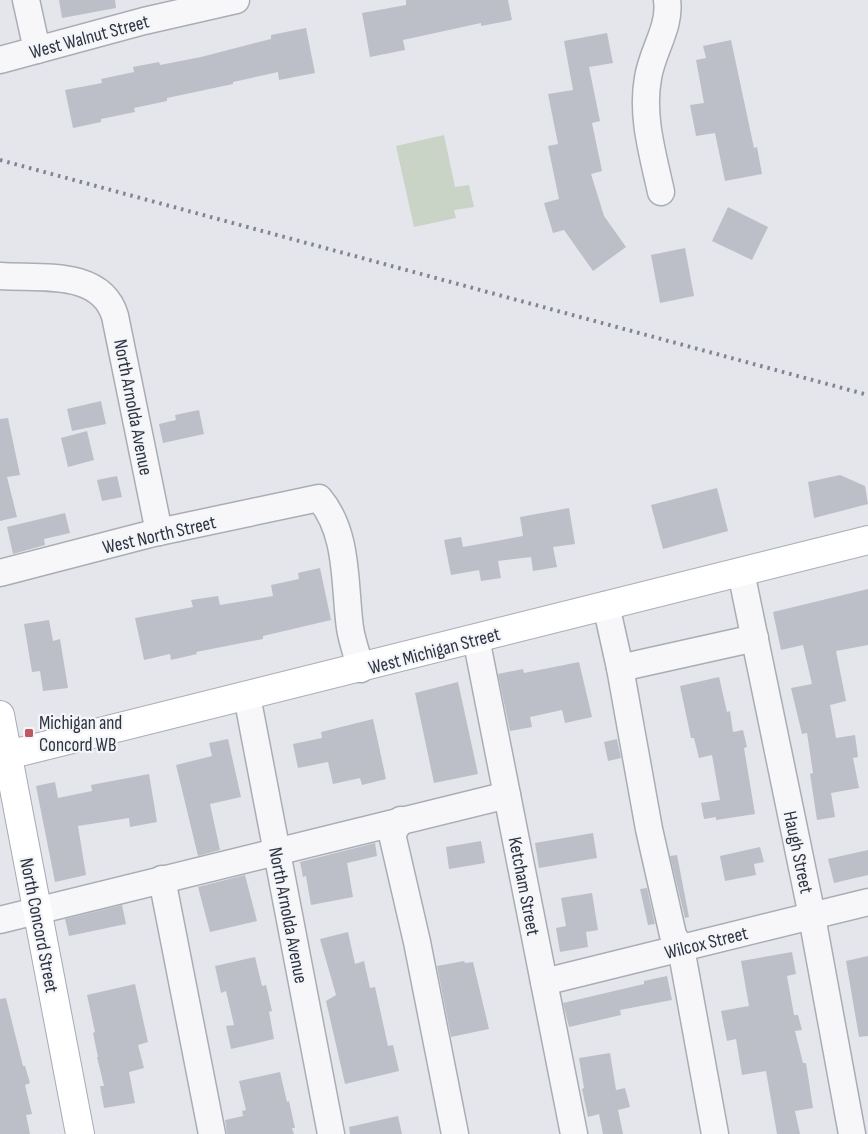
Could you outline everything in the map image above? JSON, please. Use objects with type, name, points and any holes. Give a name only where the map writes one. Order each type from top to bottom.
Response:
[{"type":"main road","name":"West Michigan Street","points":[[4,756],[361,669],[476,638],[868,540]]},
{"type":"main road","name":"North Concord Street","points":[[0,715],[4,756],[37,910],[80,1134]]},
{"type":"street","points":[[26,0],[37,50]]},
{"type":"street","name":"West Walnut Street","points":[[0,60],[37,50],[142,11],[236,0]]},
{"type":"street","points":[[661,192],[645,105],[653,57],[669,13],[667,0]]},
{"type":"street","name":"North Arnolda Avenue","points":[[0,276],[72,280],[96,288],[111,304],[159,532]]},
{"type":"street","name":"West North Street","points":[[0,573],[159,532],[319,498],[331,512],[340,537],[350,630],[361,669]]},
{"type":"street","name":"Haugh Street","points":[[741,572],[812,916],[852,1134]]},
{"type":"street","points":[[606,605],[620,668],[649,829],[673,935],[681,948],[715,1134]]},
{"type":"street","name":"Ketcham Street","points":[[476,638],[574,1134]]},
{"type":"street","points":[[620,668],[755,638]]},
{"type":"street","name":"North Arnolda Avenue","points":[[247,696],[331,1134]]},
{"type":"street","points":[[0,920],[507,795]]},
{"type":"street","points":[[401,820],[392,834],[418,942],[455,1134]]},
{"type":"street","points":[[162,879],[212,1134]]},
{"type":"street","name":"Wilcox Street","points":[[544,982],[868,902]]},
{"type":"green space","points":[[444,135],[455,187],[469,185],[474,207],[454,210],[456,218],[414,227],[396,146]]},
{"type":"building","points":[[59,0],[115,0],[116,8],[62,18]]},
{"type":"building","points":[[406,0],[508,0],[512,20],[481,26],[481,23],[403,40],[405,50],[370,57],[362,13],[406,5]]},
{"type":"building","points":[[306,28],[315,73],[279,80],[278,72],[233,82],[233,84],[167,98],[167,101],[134,108],[135,112],[101,119],[101,122],[73,128],[65,90],[102,83],[101,79],[134,72],[133,67],[159,62],[160,65],[201,57],[271,39],[271,35]]},
{"type":"building","points":[[607,33],[613,63],[589,67],[600,121],[592,123],[602,171],[591,174],[604,216],[626,247],[593,271],[564,230],[553,233],[544,203],[559,199],[548,146],[558,144],[548,94],[573,90],[564,41]]},
{"type":"building","points":[[731,40],[754,148],[757,147],[762,174],[725,181],[715,133],[696,136],[690,105],[704,103],[696,60],[706,58],[703,46]]},
{"type":"building","points":[[728,207],[768,227],[752,260],[712,241]]},
{"type":"building","points":[[685,248],[694,296],[660,303],[651,255]]},
{"type":"building","points":[[101,401],[106,424],[72,431],[67,409]]},
{"type":"building","points":[[199,410],[204,434],[163,443],[159,424],[176,420],[175,415]]},
{"type":"building","points":[[8,418],[20,475],[7,477],[17,517],[0,521],[0,419]]},
{"type":"building","points":[[87,431],[94,460],[68,467],[61,438]]},
{"type":"building","points":[[840,475],[865,486],[868,504],[814,518],[808,482]]},
{"type":"building","points":[[117,476],[122,497],[102,501],[97,480]]},
{"type":"building","points":[[717,488],[728,531],[663,549],[651,505]]},
{"type":"building","points":[[569,508],[575,544],[553,547],[557,567],[533,571],[531,557],[498,561],[501,578],[481,581],[479,570],[451,575],[444,540],[461,537],[463,547],[523,536],[520,517]]},
{"type":"building","points":[[65,513],[70,533],[44,539],[45,545],[13,554],[7,527]]},
{"type":"building","points":[[320,568],[331,620],[263,636],[263,639],[196,652],[197,654],[171,660],[170,654],[144,660],[135,618],[193,607],[191,600],[218,596],[220,605],[273,596],[271,585],[299,579],[298,573]]},
{"type":"building","points":[[868,589],[868,645],[836,651],[846,701],[830,705],[836,738],[855,735],[858,757],[853,758],[859,788],[831,793],[835,817],[817,820],[810,774],[813,773],[807,733],[802,734],[791,688],[812,684],[803,645],[781,650],[773,612]]},
{"type":"building","points":[[49,620],[53,641],[60,639],[68,688],[43,691],[40,671],[32,672],[24,624]]},
{"type":"building","points":[[579,662],[592,717],[565,723],[562,710],[530,717],[532,727],[510,731],[498,674],[523,669],[524,673]]},
{"type":"building","points":[[719,677],[727,712],[730,711],[733,732],[743,730],[747,747],[744,748],[755,814],[716,820],[716,817],[704,819],[701,803],[720,800],[712,755],[699,758],[694,738],[691,738],[680,686]]},
{"type":"building","points":[[458,682],[478,774],[434,783],[415,693]]},
{"type":"building","points":[[373,719],[386,779],[362,785],[360,778],[333,784],[328,762],[298,768],[293,744],[322,738],[321,732]]},
{"type":"building","points":[[228,739],[241,797],[210,804],[220,850],[198,856],[176,765],[212,756],[209,743]]},
{"type":"building","points":[[617,739],[621,758],[608,761],[604,742]]},
{"type":"building","points":[[149,774],[157,822],[130,827],[129,818],[78,826],[86,875],[55,882],[36,786],[55,782],[58,798],[92,791],[91,785]]},
{"type":"building","points":[[593,833],[597,858],[539,868],[535,843]]},
{"type":"building","points":[[481,841],[485,863],[449,869],[446,847]]},
{"type":"building","points":[[375,843],[377,856],[347,863],[353,897],[311,905],[306,876],[303,877],[300,862]]},
{"type":"building","points":[[760,847],[764,862],[754,864],[756,875],[725,881],[720,856]]},
{"type":"building","points":[[868,850],[868,875],[834,883],[828,859]]},
{"type":"building","points":[[677,855],[689,917],[685,918],[670,856]]},
{"type":"building","points":[[245,875],[257,921],[210,932],[198,887]]},
{"type":"building","points":[[647,888],[655,924],[648,925],[640,889]]},
{"type":"building","points":[[592,893],[598,930],[586,932],[588,947],[560,952],[556,928],[566,926],[561,898]]},
{"type":"building","points":[[122,905],[126,924],[69,936],[65,919]]},
{"type":"building","points":[[348,932],[355,964],[364,961],[370,988],[375,987],[388,1046],[393,1045],[399,1071],[345,1084],[326,1001],[336,995],[320,939]]},
{"type":"building","points":[[792,952],[796,974],[787,976],[794,1015],[798,1015],[802,1030],[795,1031],[803,1063],[806,1063],[813,1108],[795,1111],[800,1134],[777,1134],[766,1071],[742,1075],[736,1039],[727,1041],[721,1011],[749,1006],[741,961]]},
{"type":"building","points":[[868,956],[868,1036],[859,1037],[846,961]]},
{"type":"building","points":[[255,957],[262,986],[266,985],[272,1011],[269,1012],[274,1039],[231,1049],[226,1026],[234,1025],[226,991],[221,993],[215,966]]},
{"type":"building","points":[[464,961],[465,963],[473,962],[489,1029],[451,1037],[437,966]]},
{"type":"building","points":[[667,976],[672,1000],[620,1010],[621,1015],[569,1027],[563,1003],[644,984],[644,981]]},
{"type":"building","points":[[135,984],[148,1042],[138,1045],[144,1068],[129,1072],[135,1103],[104,1108],[100,1086],[104,1086],[97,1057],[93,1033],[95,1032],[87,995]]},
{"type":"building","points":[[6,998],[23,1066],[25,1066],[30,1083],[25,1085],[32,1114],[26,1115],[30,1134],[0,1134],[0,999]]},
{"type":"building","points":[[610,1053],[616,1090],[625,1088],[630,1107],[618,1110],[623,1134],[603,1134],[599,1114],[588,1117],[582,1089],[584,1088],[579,1058]]},
{"type":"building","points":[[280,1072],[287,1102],[289,1101],[295,1128],[292,1128],[294,1134],[227,1134],[225,1120],[243,1116],[242,1111],[246,1110],[239,1081]]},
{"type":"building","points":[[398,1116],[402,1134],[350,1134],[349,1127]]},
{"type":"railway","points":[[0,160],[868,395]]},
{"type":"place","name":"Michigan and Concord WB","points":[[29,733]]}]
